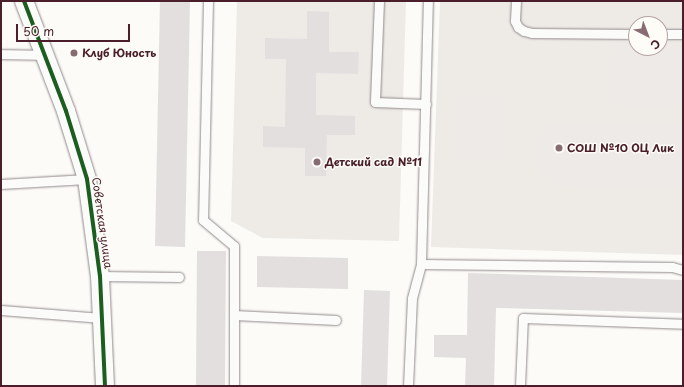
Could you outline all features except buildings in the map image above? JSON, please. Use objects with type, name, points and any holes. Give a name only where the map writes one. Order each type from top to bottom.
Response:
[{"type":"street","name":"Советская улица","points":[[24,1],[66,111],[87,179],[100,276],[105,386]]},
{"type":"lane","points":[[208,1],[203,220],[234,246],[234,386]]},
{"type":"lane","points":[[379,1],[375,102],[426,104]]},
{"type":"lane","points":[[408,386],[412,298],[420,264],[428,1]]},
{"type":"lane","points":[[516,1],[515,21],[518,27],[532,34],[628,34]]},
{"type":"lane","points":[[668,34],[683,34]]},
{"type":"lane","points":[[1,54],[45,55]]},
{"type":"lane","points":[[1,184],[87,179]]},
{"type":"lane","points":[[420,264],[672,267],[683,270]]},
{"type":"lane","points":[[100,276],[179,277]]},
{"type":"lane","points":[[1,310],[102,318]]},
{"type":"lane","points":[[234,315],[336,320]]},
{"type":"lane","points":[[520,386],[523,318],[683,324]]},
{"type":"shaded area","name":"Детский сад №11","points":[[237,1],[406,1],[399,241],[263,238],[231,221]]},
{"type":"shaded area","name":"СОШ №10 ОЦ Лик","points":[[440,1],[683,1],[683,255],[431,247]]},
{"type":"shaded area","points":[[628,45],[628,56],[668,56],[668,47],[683,47],[683,110],[627,109],[619,107],[611,102],[606,93],[605,85],[609,55],[620,46]]},
{"type":"shaded area","points":[[458,96],[502,97],[501,161],[457,160]]},
{"type":"shaded area","points":[[562,122],[683,124],[683,188],[567,186],[556,184],[547,179],[540,171],[536,161],[535,151],[538,141],[544,132],[552,125]]},
{"type":"cycle path","points":[[24,1],[66,111],[87,179],[100,276],[105,386]]},
{"type":"place","name":"Клуб Юность","points":[[74,53]]},
{"type":"place","name":"СОШ №10 ОЦ Лик","points":[[559,148]]},
{"type":"place","name":"Детский сад №11","points":[[317,162]]}]
